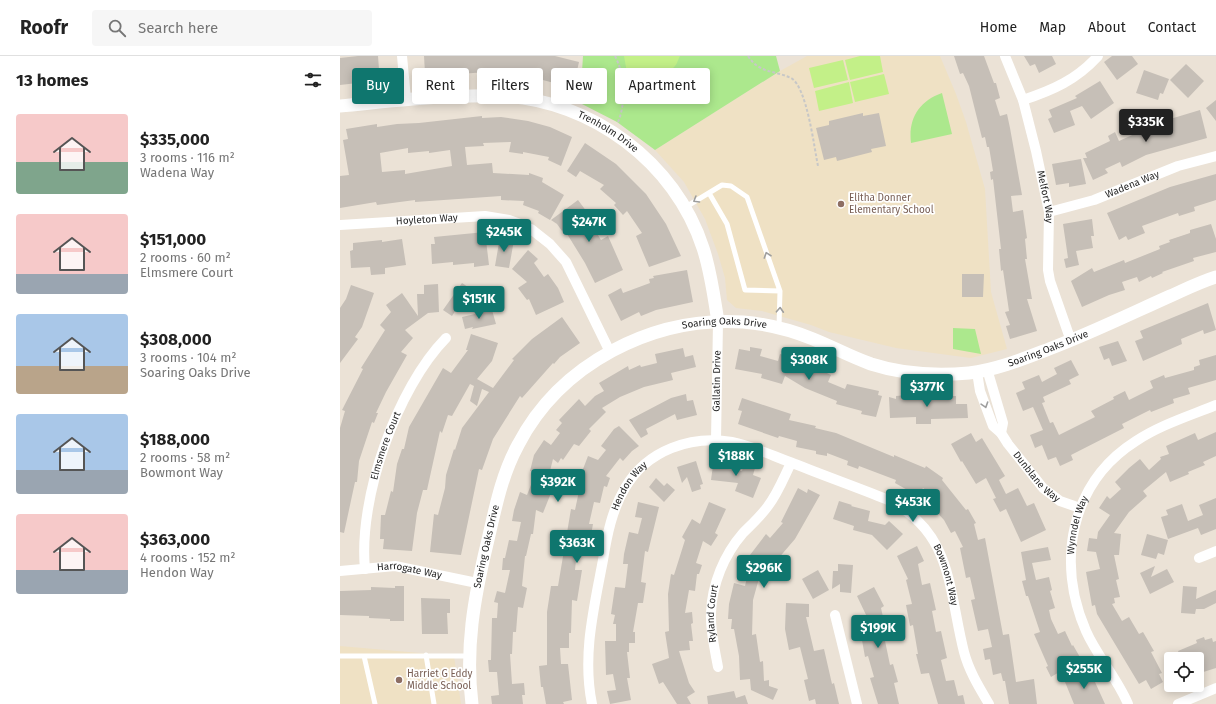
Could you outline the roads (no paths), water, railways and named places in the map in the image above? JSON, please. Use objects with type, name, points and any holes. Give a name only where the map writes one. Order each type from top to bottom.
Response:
[{"type":"street","points":[[402,56],[406,99]]},
{"type":"street","name":"Melfort Way","points":[[1005,56],[1023,100],[1036,151],[1049,212],[1048,270],[1050,281],[1071,341]]},
{"type":"street","points":[[1023,100],[1066,83],[1085,69],[1098,56]]},
{"type":"street","name":"Trenholm Drive","points":[[340,106],[406,99],[484,96],[528,99],[575,112],[613,132],[648,159],[684,208],[704,252],[712,282],[718,322]]},
{"type":"street","name":"Wadena Way","points":[[1049,212],[1100,198],[1178,166],[1216,156]]},
{"type":"street","name":"Hoyleton Way","points":[[340,225],[485,216],[520,224],[531,229],[550,244],[566,262],[610,352]]},
{"type":"street","name":"Soaring Oaks Drive","points":[[472,704],[469,656],[472,612],[477,582],[500,490],[518,445],[537,414],[552,396],[589,364],[610,352],[652,334],[675,327],[718,322],[743,322],[779,328],[815,340],[870,364],[894,370],[944,374],[982,370],[1012,363],[1071,341],[1216,277]]},
{"type":"street","name":"Gallatin Drive","points":[[716,440],[718,322]]},
{"type":"street","name":"Elmsmere Court","points":[[365,568],[365,529],[386,438],[418,374],[431,353],[446,338]]},
{"type":"street","name":"Dunblane Way","points":[[982,370],[1003,423],[1002,433],[1008,444],[1043,488],[1060,501],[1080,508]]},
{"type":"street","name":"Wynndel Way","points":[[1128,704],[1113,675],[1086,632],[1073,593],[1070,556],[1073,531],[1080,508],[1092,486],[1107,465],[1125,448],[1152,432],[1216,405]]},
{"type":"street","name":"Bowmont Way","points":[[716,440],[746,446],[886,498],[907,510],[924,526],[942,556],[966,658],[971,673],[989,704]]},
{"type":"street","name":"Hendon Way","points":[[592,704],[588,671],[589,635],[608,532],[620,498],[628,483],[640,469],[658,454],[680,444],[716,440]]},
{"type":"street","name":"Ryland Court","points":[[718,667],[711,624],[712,601],[717,579],[731,549],[771,502],[791,463]]},
{"type":"street","points":[[1199,558],[1216,550]]},
{"type":"street","name":"Harrogate Way","points":[[340,571],[384,566],[406,567],[477,582]]},
{"type":"street","points":[[835,616],[857,704]]},
{"type":"street","points":[[1178,704],[1216,688]]},
{"type":"lane","points":[[684,208],[722,186],[731,186],[747,197],[780,291],[779,328]]},
{"type":"lane","points":[[709,193],[727,224],[745,290],[780,291]]},
{"type":"lane","points":[[426,655],[434,704]]},
{"type":"lane","points":[[340,656],[469,656]]},
{"type":"lane","points":[[364,656],[375,704]]},
{"type":"place","name":"Elitha Donner Elementary School","points":[[841,204]]},
{"type":"place","name":"Harriet G Eddy Middle School","points":[[399,680]]}]
